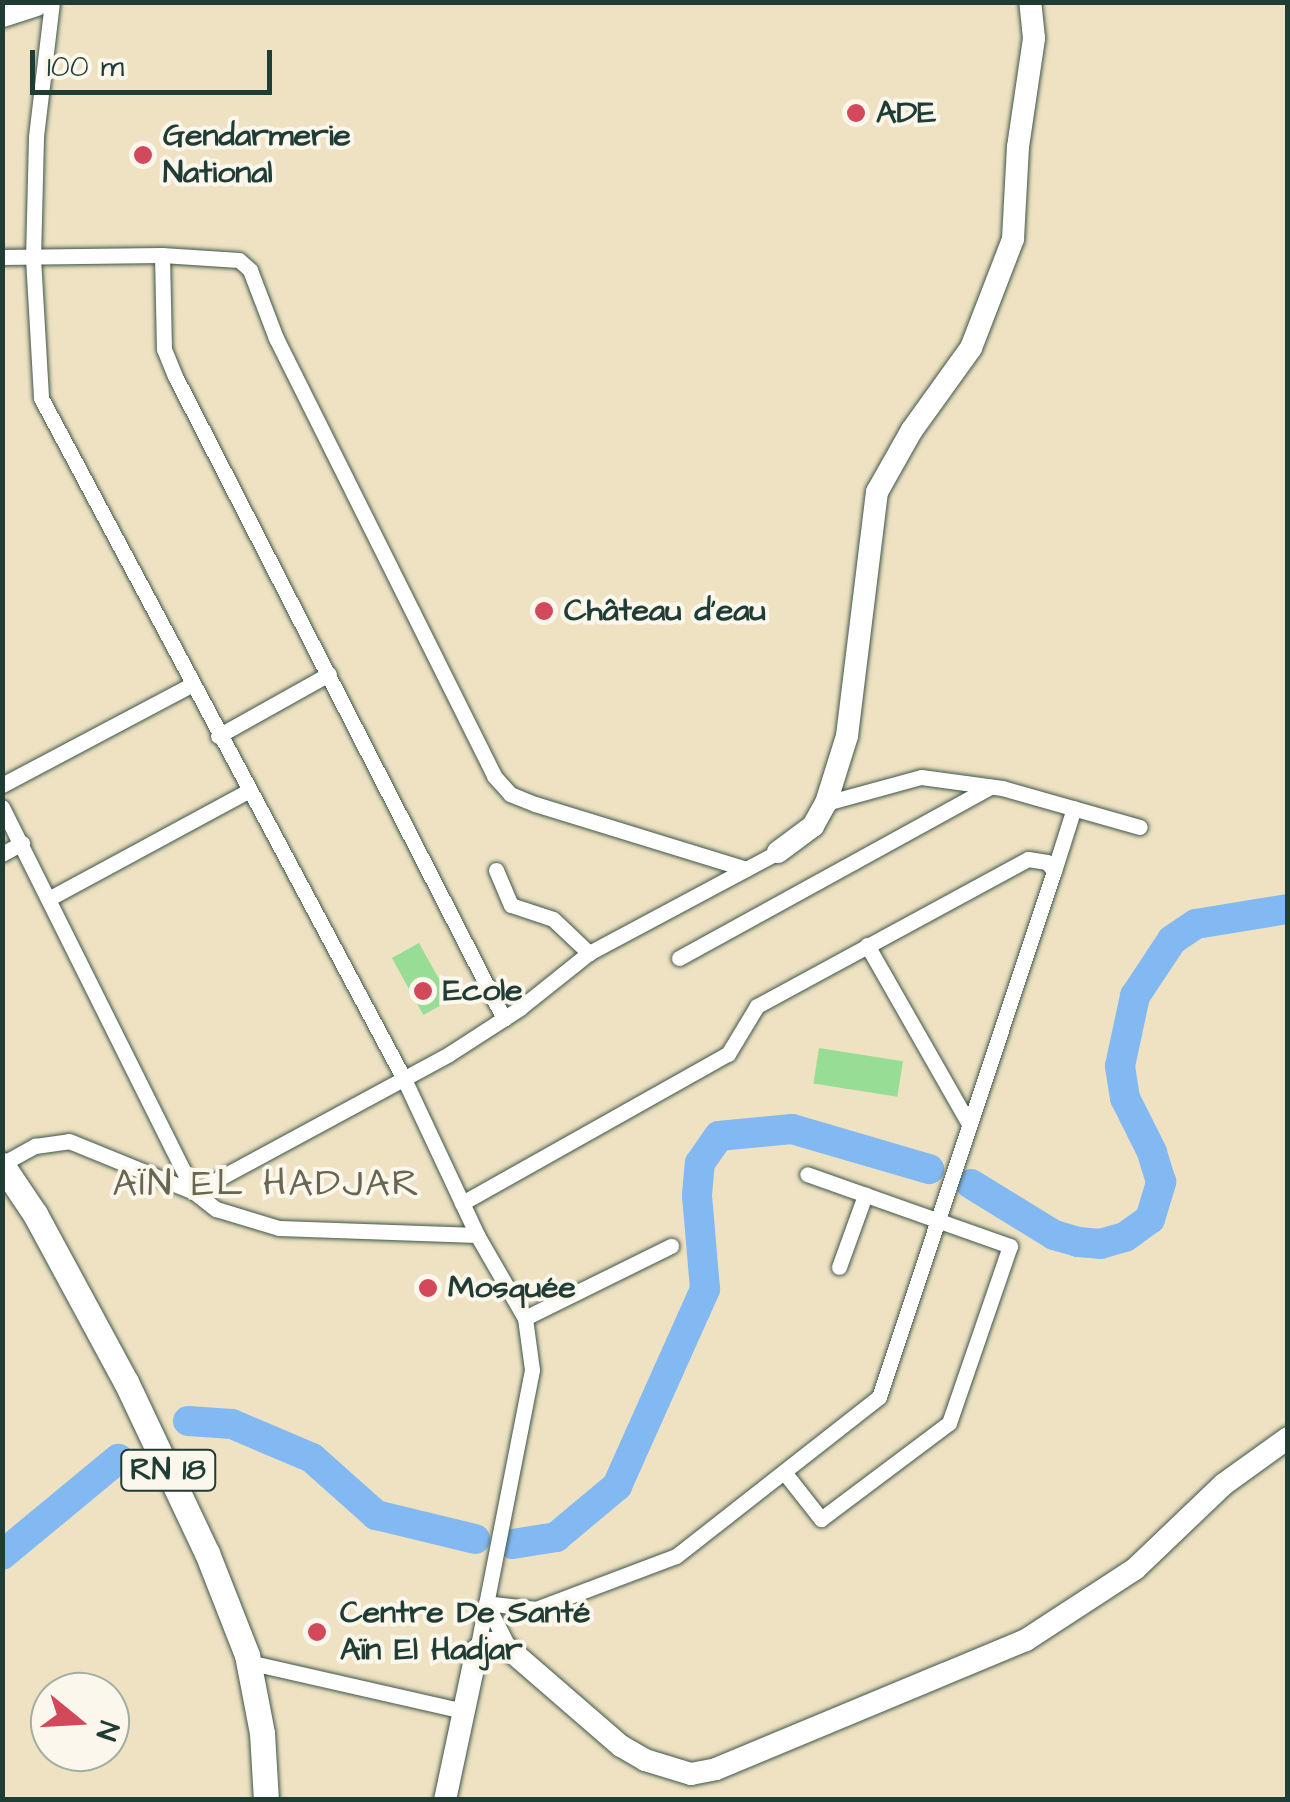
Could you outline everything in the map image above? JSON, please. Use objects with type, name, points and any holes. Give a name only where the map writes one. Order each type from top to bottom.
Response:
[{"type":"main road","points":[[17,10],[48,2]]},
{"type":"main road","points":[[778,852],[813,826],[826,803],[847,736],[877,492],[912,430],[971,348],[1013,239],[1018,148],[1034,38],[1030,2]]},
{"type":"main road","name":"RN 18","points":[[2,1165],[35,1214],[126,1382],[207,1553],[248,1662],[262,1733],[266,1800]]},
{"type":"main road","points":[[444,1800],[476,1650],[492,1643],[510,1650],[622,1746],[645,1760],[691,1774],[716,1768],[1026,1640],[1134,1569],[1224,1484],[1288,1438]]},
{"type":"street","points":[[48,2],[38,93],[33,258],[40,398],[404,1079],[477,1234],[526,1318],[532,1370],[476,1650]]},
{"type":"street","points":[[162,255],[164,350],[175,376],[504,1019]]},
{"type":"street","points":[[2,257],[232,257],[250,270],[276,338],[482,756],[510,794],[746,869]]},
{"type":"street","points":[[218,736],[328,674]]},
{"type":"street","points":[[2,785],[191,685]]},
{"type":"street","points":[[826,803],[921,778],[990,786],[1140,827]]},
{"type":"street","points":[[679,958],[990,786]]},
{"type":"street","points":[[50,898],[248,791]]},
{"type":"street","points":[[2,807],[194,1192]]},
{"type":"street","points":[[486,1603],[536,1609],[676,1556],[879,1397],[897,1354],[897,1335],[1074,808]]},
{"type":"street","points":[[2,854],[22,843]]},
{"type":"street","points":[[194,1192],[404,1079],[504,1019],[589,954],[778,852]]},
{"type":"street","points":[[462,1203],[728,1054],[758,1006],[866,945],[1028,859],[1047,862],[1054,872]]},
{"type":"street","points":[[496,870],[511,906],[553,920],[589,954]]},
{"type":"street","points":[[866,945],[969,1124]]},
{"type":"street","points":[[2,1165],[35,1146],[69,1141],[194,1192],[216,1209],[279,1228],[477,1234]]},
{"type":"street","points":[[784,1472],[821,1519],[950,1423],[1010,1246],[808,1174]]},
{"type":"street","points":[[839,1267],[865,1194]]},
{"type":"street","points":[[526,1318],[672,1246]]},
{"type":"street","points":[[486,1603],[510,1650]]},
{"type":"street","points":[[248,1662],[464,1711]]},
{"type":"green space","points":[[419,943],[451,1000],[423,1015],[392,958]]},
{"type":"green space","points":[[819,1048],[903,1061],[897,1097],[813,1084]]},
{"type":"waterway","points":[[971,1184],[1054,1235],[1078,1242],[1100,1244],[1125,1237],[1150,1219],[1161,1182],[1152,1152],[1125,1098],[1120,1066],[1135,996],[1172,940],[1196,924],[1288,909]]},
{"type":"waterway","points":[[513,1544],[556,1537],[617,1486],[705,1289],[697,1195],[700,1163],[719,1136],[792,1129],[929,1169]]},
{"type":"waterway","points":[[188,1421],[232,1424],[312,1458],[376,1515],[475,1539]]},
{"type":"waterway","points":[[2,1555],[118,1459]]},
{"type":"place","name":"ADE","points":[[856,113]]},
{"type":"place","name":"Gendarmerie National","points":[[143,155]]},
{"type":"place","name":"Château d'eau","points":[[544,611]]},
{"type":"place","name":"Ecole","points":[[423,991]]},
{"type":"place","name":"Mosquée","points":[[428,1288]]},
{"type":"place","name":"Centre De Santé Aïn El Hadjar","points":[[317,1632]]},
{"type":"district","name":"AÏN EL HADJAR","points":[[267,1185]]}]
